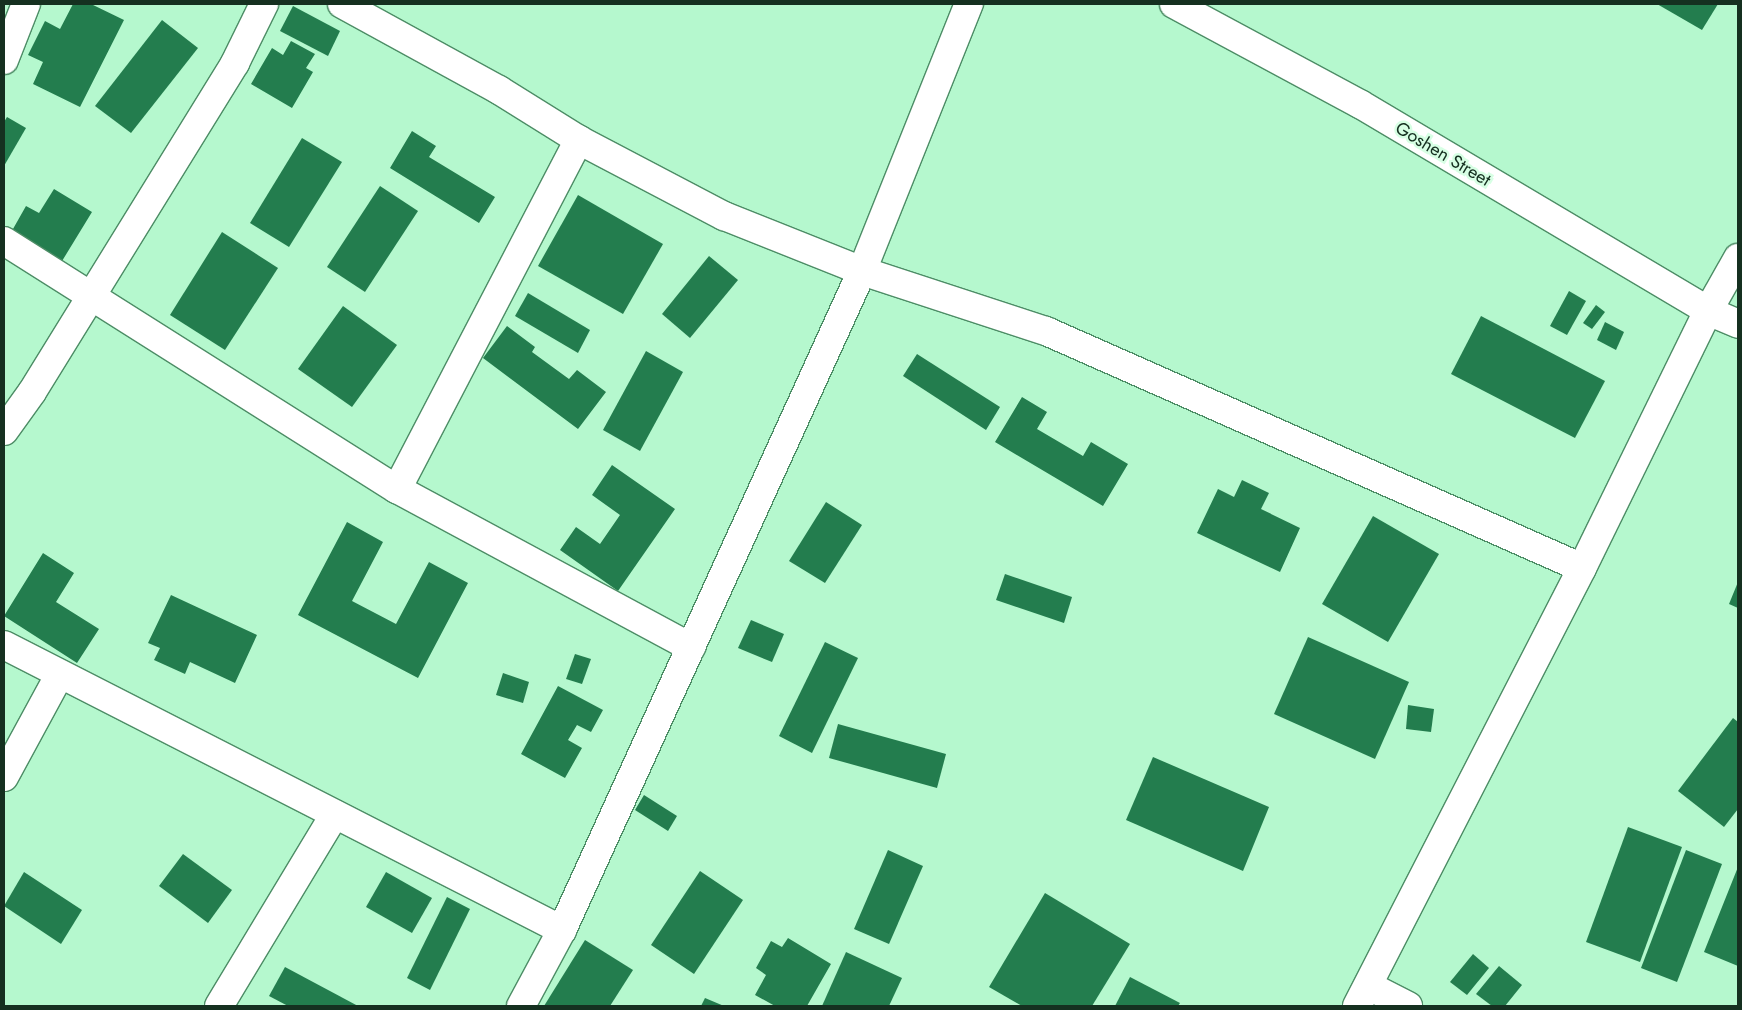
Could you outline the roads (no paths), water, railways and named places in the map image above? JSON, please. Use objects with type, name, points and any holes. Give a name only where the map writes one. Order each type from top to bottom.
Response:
[{"type":"street","points":[[4,60],[26,4]]},
{"type":"street","points":[[4,431],[32,392],[90,294],[235,63],[264,4]]},
{"type":"street","points":[[342,4],[483,80],[580,140],[724,216],[862,271],[1046,331],[1582,568]]},
{"type":"street","points":[[522,1006],[562,930],[862,271],[969,4]]},
{"type":"street","name":"Goshen Street","points":[[1174,4],[1360,104],[1708,311],[1738,324]]},
{"type":"street","points":[[397,489],[580,140]]},
{"type":"street","points":[[4,241],[397,489],[691,647]]},
{"type":"street","points":[[1408,1006],[1363,996],[1582,568],[1708,311],[1738,258]]},
{"type":"street","points":[[4,645],[562,930]]},
{"type":"street","points":[[4,777],[60,674]]},
{"type":"street","points":[[219,1006],[335,814]]}]
